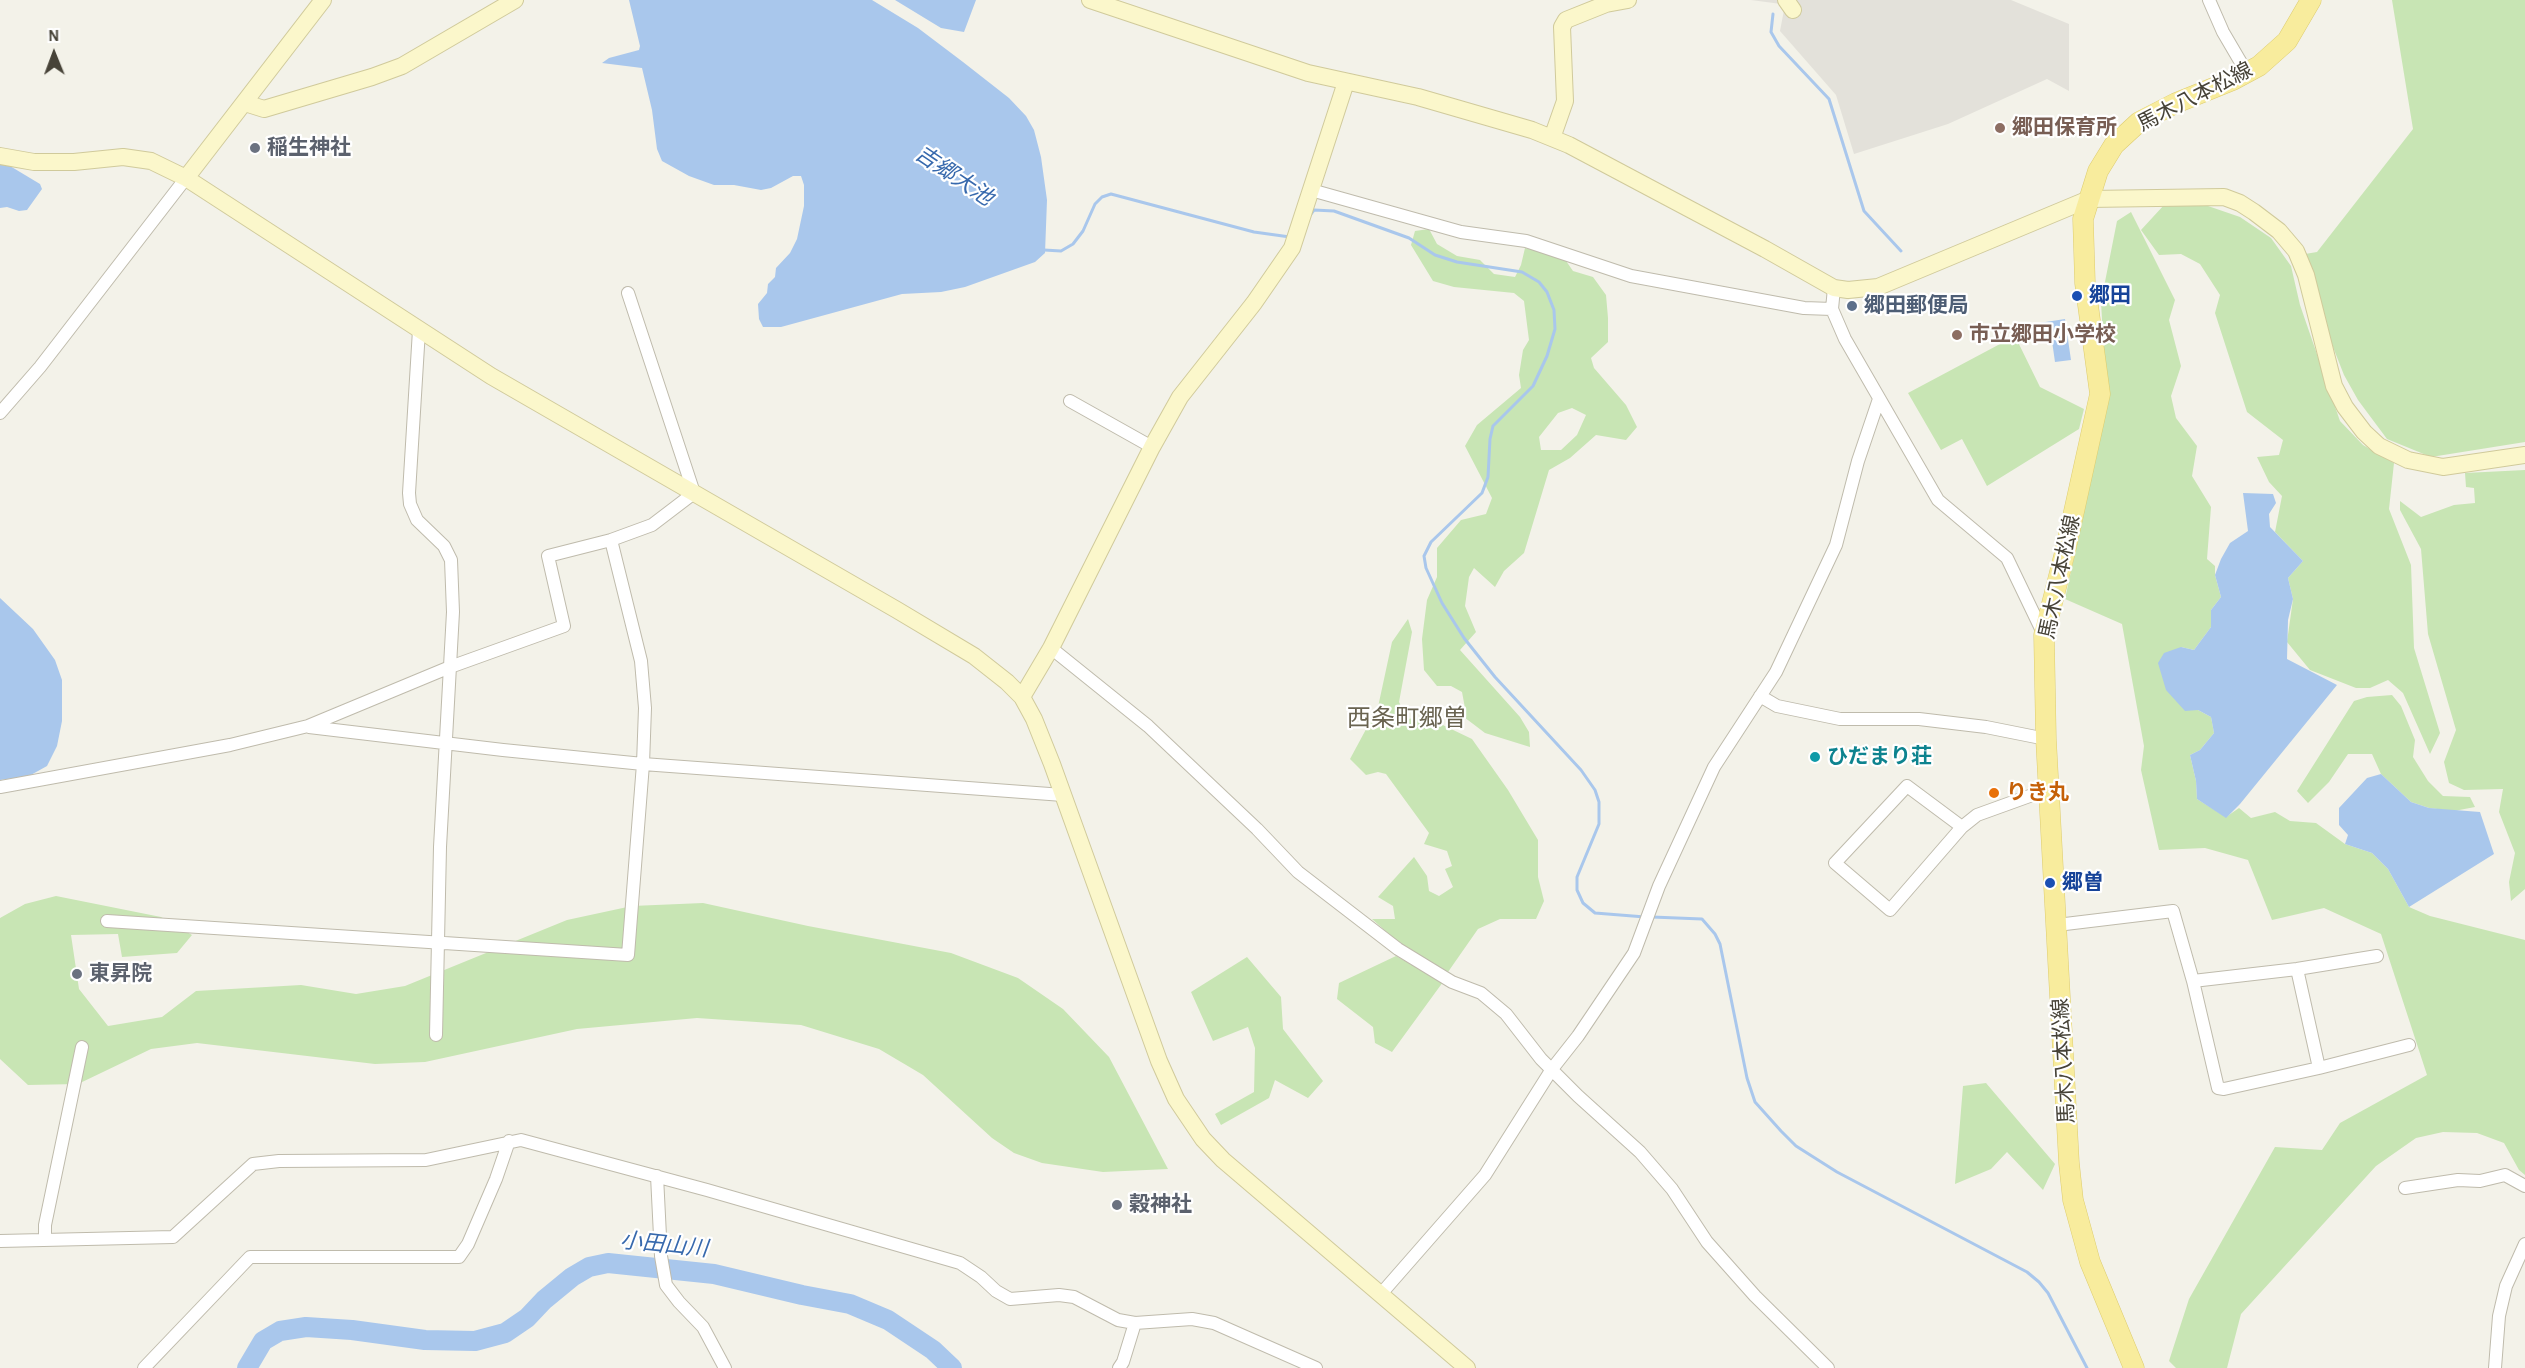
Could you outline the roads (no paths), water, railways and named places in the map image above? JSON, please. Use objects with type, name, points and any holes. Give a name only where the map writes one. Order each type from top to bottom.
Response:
[{"type":"main road","name":"馬木八本松線","points":[[2134,1368],[2090,1262],[2073,1200],[2068,1163],[2046,739],[2044,634],[2065,552],[2100,394],[2085,283],[2083,219],[2098,171],[2114,145],[2139,122],[2259,66],[2287,41],[2311,0]]},
{"type":"street","points":[[2,405],[40,367],[322,0]]},
{"type":"street","points":[[245,103],[264,109],[402,66],[515,0]]},
{"type":"street","points":[[1090,0],[1279,64],[1465,109],[1532,130],[1569,145],[1834,288],[1848,290],[1878,287],[2089,199],[2224,197],[2240,203],[2279,231],[2296,251],[2306,275],[2334,386],[2345,407],[2364,432],[2379,446],[2408,460],[2444,467],[2525,455]]},
{"type":"street","points":[[1552,138],[1565,101],[1562,27],[1566,20],[1606,4],[1628,0]]},
{"type":"street","points":[[2210,0],[2223,32],[2247,73]]},
{"type":"street","points":[[1022,697],[1051,648],[1152,447],[1180,398],[1254,303],[1292,248],[1346,82]]},
{"type":"street","points":[[0,156],[34,162],[74,162],[123,157],[151,161],[186,178],[491,376],[974,656],[1007,682],[1022,697],[1034,718],[1159,1062],[1176,1099],[1203,1139],[1223,1160],[1467,1368]]},
{"type":"street","points":[[1311,190],[1461,232],[1526,241],[1631,276],[1804,308],[1832,309]]},
{"type":"street","points":[[1834,288],[1832,309],[1845,339],[1938,500],[2007,558],[2044,634]]},
{"type":"street","points":[[628,293],[694,494]]},
{"type":"street","points":[[419,330],[410,504],[417,520],[444,546],[451,560],[453,612],[437,942],[435,1035]]},
{"type":"street","points":[[1380,1294],[1485,1175],[1552,1069],[1578,1036],[1634,953],[1653,904],[1714,767],[1776,672],[1836,545],[1858,461],[1879,399]]},
{"type":"street","points":[[1070,401],[1152,447]]},
{"type":"street","points":[[0,787],[230,745],[308,726],[450,668],[564,626],[548,556],[611,540],[652,525],[694,494]]},
{"type":"street","points":[[107,921],[628,955],[643,764],[645,708],[641,661],[611,540]]},
{"type":"street","points":[[1051,648],[1148,726],[1257,829],[1298,872],[1398,949],[1452,982],[1481,993],[1506,1014],[1578,1096],[1640,1152],[1672,1189],[1714,1249],[1755,1296],[1828,1368]]},
{"type":"street","points":[[1760,696],[1777,706],[1840,719],[1919,719],[1986,727],[2046,739]]},
{"type":"street","points":[[308,726],[446,744],[643,764],[1063,795]]},
{"type":"street","points":[[1962,827],[1907,786],[1835,863],[1890,910],[1962,827],[1977,815],[2049,789]]},
{"type":"street","points":[[2057,926],[2173,911],[2193,981],[2218,1088],[2224,1089],[2319,1068],[2409,1045]]},
{"type":"street","points":[[2193,981],[2297,969],[2377,956]]},
{"type":"street","points":[[2297,969],[2319,1068]]},
{"type":"street","points":[[45,1240],[45,1225],[82,1047]]},
{"type":"street","points":[[0,1240],[173,1237],[253,1164],[279,1161],[426,1160],[521,1140],[561,1149],[960,1263],[1010,1299],[1035,1295],[1074,1297],[1118,1320],[1135,1323],[1192,1319],[1214,1323],[1316,1368]]},
{"type":"street","points":[[144,1368],[250,1257],[459,1257],[468,1244],[496,1179],[509,1141]]},
{"type":"street","points":[[2405,1188],[2458,1180],[2480,1181],[2505,1175],[2525,1186]]},
{"type":"street","points":[[657,1176],[661,1256],[666,1285],[703,1326],[725,1368]]},
{"type":"street","points":[[2495,1368],[2499,1316],[2506,1286],[2525,1244]]},
{"type":"street","points":[[1119,1368],[1135,1323]]},
{"type":"water","name":"吉郷大池","points":[[629,0],[872,0],[918,28],[1009,98],[1026,116],[1034,130],[1041,157],[1047,200],[1045,253],[1035,262],[965,287],[941,292],[902,294],[781,327],[763,327],[759,319],[758,304],[767,293],[768,284],[775,277],[776,268],[790,253],[797,239],[804,206],[804,185],[801,176],[793,176],[771,188],[761,190],[734,185],[714,185],[689,176],[662,161],[657,149],[652,110],[642,68],[602,63],[609,58],[639,50]]},
{"type":"water","points":[[895,0],[976,0],[964,32],[941,28]]},
{"type":"water","points":[[0,160],[40,184],[42,189],[27,210],[0,208]]},
{"type":"water","points":[[2065,319],[2071,360],[2055,362],[2052,341],[2041,342],[2039,323]]},
{"type":"water","points":[[2243,493],[2273,494],[2276,503],[2269,514],[2270,527],[2303,561],[2288,578],[2293,599],[2288,620],[2287,659],[2337,685],[2226,818],[2197,799],[2196,781],[2190,755],[2200,750],[2214,733],[2211,717],[2198,710],[2185,711],[2166,690],[2158,663],[2164,653],[2181,647],[2194,650],[2211,627],[2211,610],[2221,597],[2215,575],[2221,559],[2230,543],[2248,531]]},
{"type":"water","points":[[0,598],[33,629],[55,660],[62,680],[62,721],[57,746],[47,766],[29,776],[0,780]]},
{"type":"water","points":[[2381,774],[2411,802],[2429,808],[2480,812],[2494,854],[2409,907],[2388,869],[2372,853],[2345,844],[2348,835],[2339,825],[2339,808],[2367,778]]},
{"type":"waterway","points":[[1773,14],[1771,32],[1779,46],[1829,99],[1864,211],[1901,251]]},
{"type":"waterway","points":[[1044,250],[1061,251],[1073,244],[1083,231],[1095,204],[1102,197],[1111,194],[1254,232],[1290,237]]},
{"type":"waterway","points":[[1311,214],[1314,210],[1334,211],[1409,238],[1435,255],[1457,262],[1522,272],[1539,282],[1547,292],[1554,310],[1555,329],[1547,356],[1533,386],[1493,426],[1488,477],[1482,493],[1431,542],[1424,556],[1426,568],[1442,603],[1464,638],[1495,677],[1581,770],[1595,790],[1599,802],[1599,824],[1577,877],[1577,890],[1583,903],[1595,913],[1645,917]]},
{"type":"waterway","points":[[1652,917],[1702,919],[1715,934],[1720,944],[1747,1078],[1755,1102],[1781,1131],[1796,1146],[1837,1172],[2027,1272],[2048,1293],[2087,1368]]},
{"type":"waterway","name":"小田山川","points":[[247,1368],[263,1341],[280,1331],[306,1327],[352,1330],[425,1340],[475,1341],[505,1333],[527,1318],[544,1300],[572,1277],[589,1267],[608,1263],[714,1274],[850,1304],[888,1320],[933,1350],[952,1368]]},
{"type":"place","name":"郷田保育所","points":[[2000,128]]},
{"type":"place","name":"稲生神社","points":[[255,148]]},
{"type":"place","name":"郷田","points":[[2077,296]]},
{"type":"place","name":"郷田郵便局","points":[[1852,306]]},
{"type":"place","name":"市立郷田小学校","points":[[1957,335]]},
{"type":"place","name":"ひだまり荘","points":[[1815,757]]},
{"type":"place","name":"りき丸","points":[[1994,793]]},
{"type":"place","name":"郷曽","points":[[2050,883]]},
{"type":"place","name":"東昇院","points":[[77,974]]},
{"type":"place","name":"穀神社","points":[[1117,1205]]},
{"type":"district","name":"西条町郷曽","points":[[1407,719]]}]
